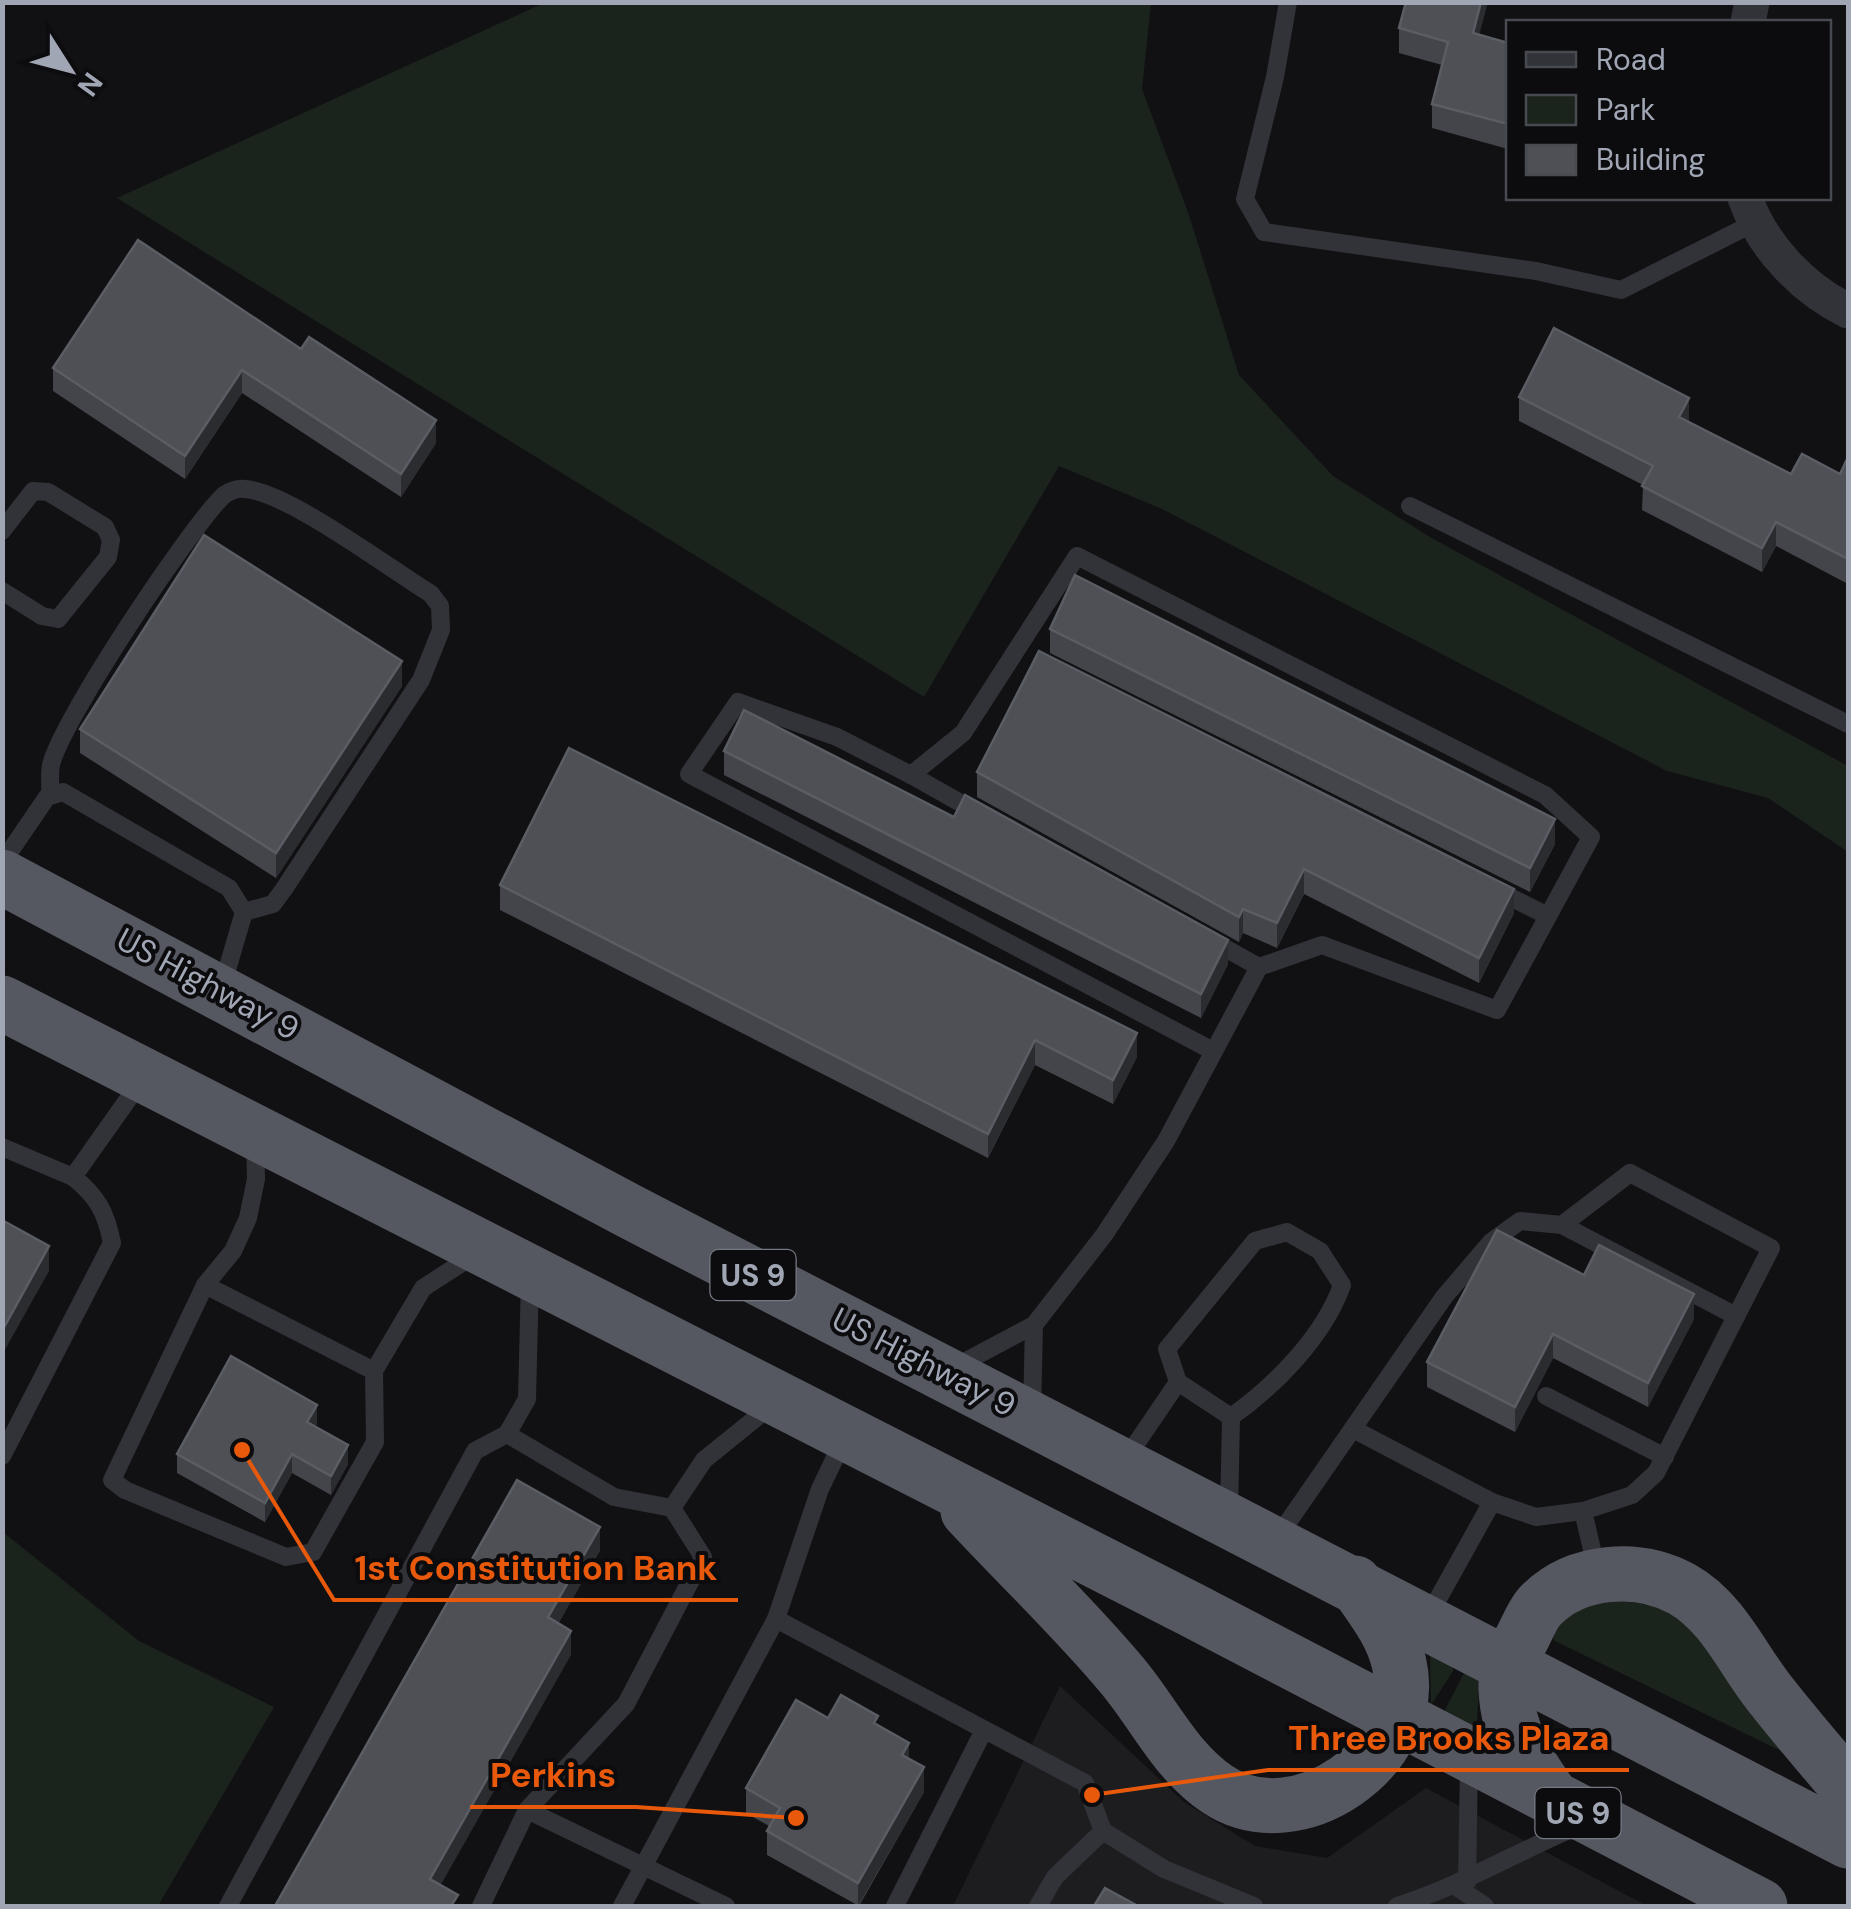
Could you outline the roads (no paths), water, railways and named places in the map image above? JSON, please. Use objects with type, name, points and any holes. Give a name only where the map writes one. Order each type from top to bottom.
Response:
[{"type":"highway","name":"US Highway 9","points":[[2,877],[614,1202],[1848,1842]]},
{"type":"highway","name":"US 9","points":[[2,1002],[1760,1906]]},
{"type":"highway","points":[[940,1482],[1120,1674],[1190,1769],[1221,1792],[1276,1806],[1338,1789],[1366,1764],[1397,1718],[1400,1664],[1384,1624],[1354,1583]]},
{"type":"highway","points":[[1574,1810],[1524,1757],[1508,1718],[1508,1664],[1538,1608],[1558,1592],[1598,1576],[1624,1573],[1656,1578],[1684,1590],[1707,1608],[1768,1692],[1848,1788]]},
{"type":"street","points":[[1750,210],[1793,272],[1826,300],[1848,311]]},
{"type":"lane","points":[[1288,2],[1276,78],[1245,199],[1264,232],[1536,271],[1621,290],[1750,210]]},
{"type":"lane","points":[[2,863],[50,796],[51,765],[64,734],[145,604],[206,517],[227,493],[241,488],[281,500],[430,594],[440,606],[441,630],[421,680],[274,904],[244,912]]},
{"type":"lane","points":[[2,531],[33,491],[48,492],[105,527],[111,540],[108,556],[58,619],[42,616],[2,591]]},
{"type":"lane","points":[[1410,506],[1848,724]]},
{"type":"lane","points":[[910,776],[963,733],[1077,556],[1545,795],[1591,837],[1497,1010],[1322,945],[1259,967],[1156,1157],[1104,1235],[1034,1325],[943,1373]]},
{"type":"lane","points":[[1016,650],[1034,659]]},
{"type":"lane","points":[[998,823],[837,737],[738,702],[689,774],[1213,1051]]},
{"type":"lane","points":[[50,796],[63,792],[229,888],[244,912],[221,990]]},
{"type":"lane","points":[[1477,880],[1548,916]]},
{"type":"lane","points":[[1189,928],[1259,967]]},
{"type":"lane","points":[[73,1177],[144,1076]]},
{"type":"lane","points":[[228,1906],[475,1451],[506,1434],[527,1400],[507,1259],[423,1288],[374,1371],[375,1442],[313,1552],[286,1557],[112,1480],[205,1285],[233,1251],[248,1218],[256,1179],[255,1134]]},
{"type":"lane","points":[[2,1147],[73,1177],[92,1192],[106,1214],[112,1242],[2,1456]]},
{"type":"lane","points":[[1353,1429],[1492,1502],[1536,1516],[1583,1511],[1632,1495],[1656,1473],[1771,1248],[1630,1173],[1562,1225]]},
{"type":"lane","points":[[1251,1531],[1353,1429],[1444,1298],[1491,1242],[1520,1221],[1562,1225],[1736,1316]]},
{"type":"lane","points":[[1231,1416],[1262,1395],[1334,1310],[1342,1286],[1320,1251],[1287,1232],[1255,1241],[1167,1349],[1178,1382],[1231,1416],[1251,1531]]},
{"type":"lane","points":[[205,1285],[374,1371]]},
{"type":"lane","points":[[1032,1416],[1034,1325]]},
{"type":"lane","points":[[1123,1464],[1178,1382]]},
{"type":"lane","points":[[1546,1396],[1664,1457]]},
{"type":"lane","points":[[672,1508],[704,1460],[779,1399]]},
{"type":"lane","points":[[481,1906],[527,1810],[626,1704],[703,1557],[672,1508],[614,1497],[506,1434]]},
{"type":"lane","points":[[622,1906],[776,1619],[820,1490],[846,1435]]},
{"type":"lane","points":[[1426,1620],[1492,1502]]},
{"type":"lane","points":[[1583,1511],[1598,1576]]},
{"type":"lane","points":[[776,1619],[1086,1783],[1103,1830],[1164,1868],[1254,1906]]},
{"type":"lane","points":[[896,1906],[984,1730]]},
{"type":"lane","points":[[1461,1884],[1469,1757]]},
{"type":"lane","points":[[527,1810],[726,1906]]},
{"type":"lane","points":[[1397,1906],[1461,1884],[1535,1844],[1574,1810]]},
{"type":"lane","points":[[1038,1906],[1055,1877],[1103,1830]]},
{"type":"lane","points":[[1461,1884],[1485,1906]]},
{"type":"place","name":"1st Constitution Bank","points":[[242,1450]]},
{"type":"place","name":"Three Brooks Plaza","points":[[1092,1795]]},
{"type":"place","name":"Perkins","points":[[796,1818]]}]
